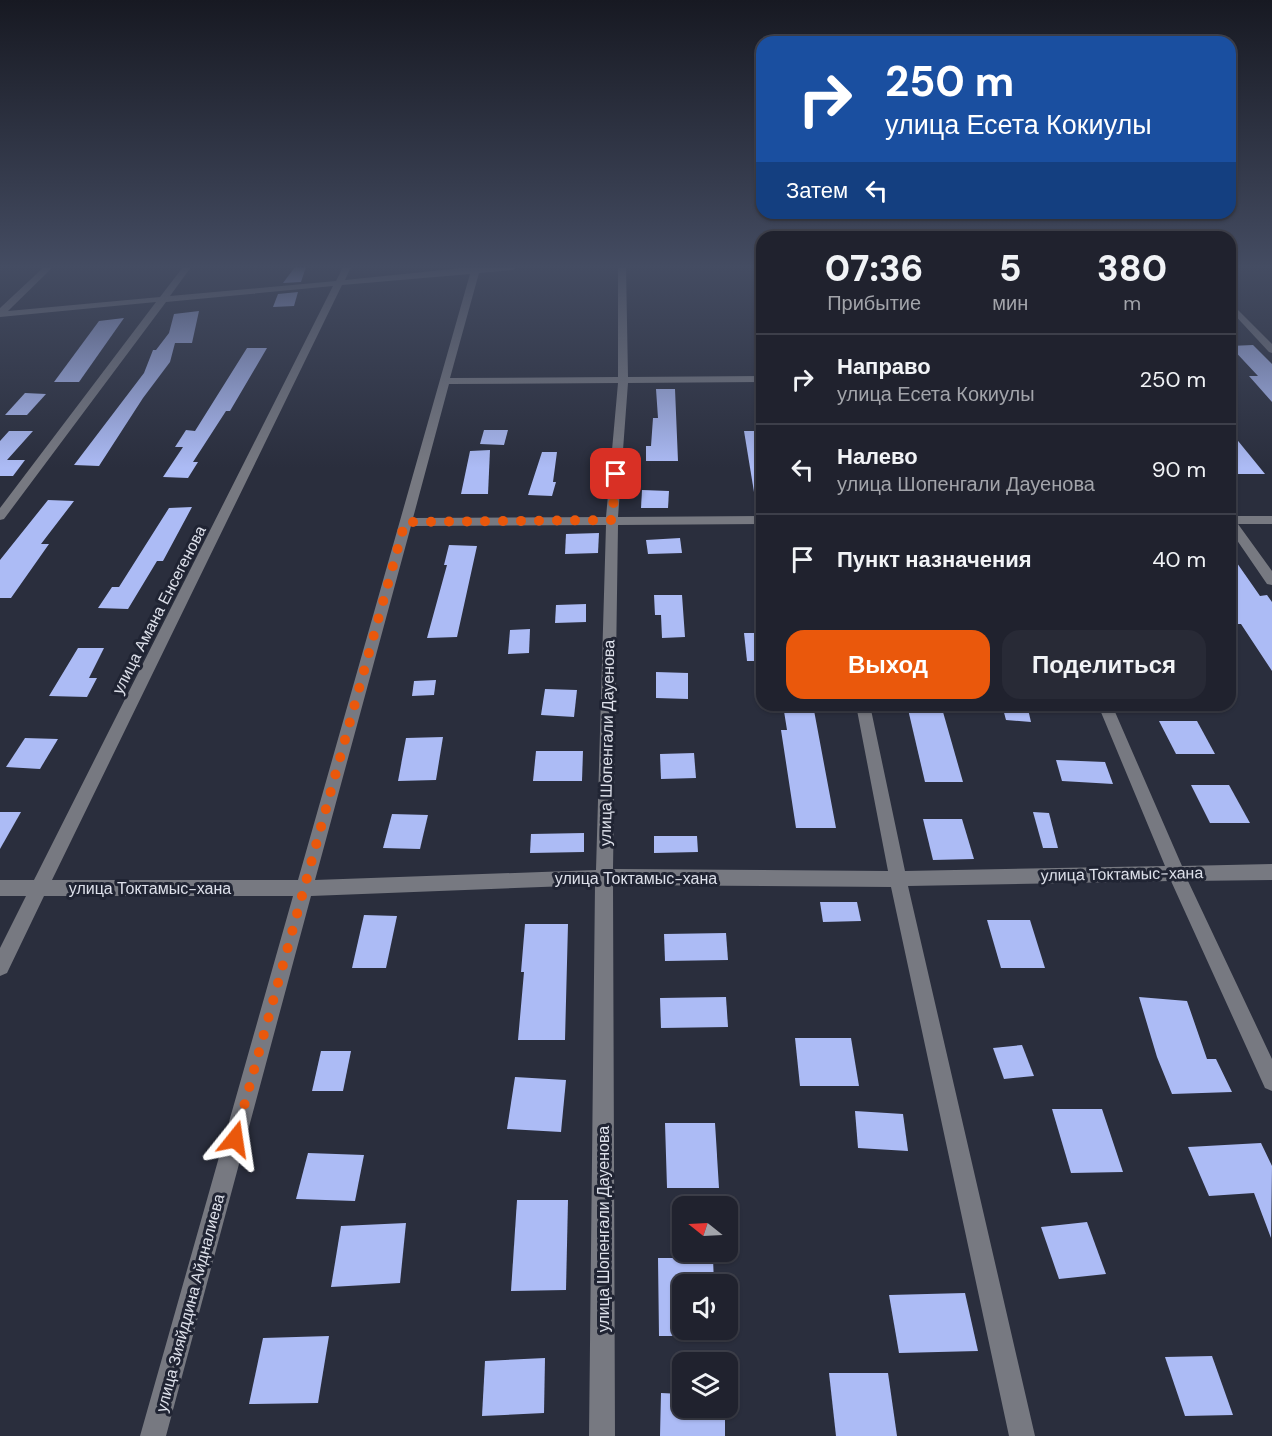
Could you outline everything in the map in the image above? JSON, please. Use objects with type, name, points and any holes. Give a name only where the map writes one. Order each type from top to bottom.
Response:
[{"type":"street","points":[[0,516],[135,334]]},
{"type":"street","name":"улица Амана Енсегенова","points":[[0,966],[315,334]]},
{"type":"street","name":"улица Зияйддина Айдналиева","points":[[153,1436],[458,334]]},
{"type":"street","name":"улица Шопенгали Дауенова","points":[[602,1436],[604,877],[612,520],[623,380],[623,334]]},
{"type":"street","points":[[1257,334],[1272,350]]},
{"type":"street","points":[[445,381],[756,379]]},
{"type":"street","points":[[405,522],[756,520]]},
{"type":"street","points":[[1236,520],[1272,520]]},
{"type":"street","points":[[1236,529],[1272,581]]},
{"type":"street","points":[[864,711],[898,879],[1022,1436]]},
{"type":"street","points":[[1108,711],[1176,873],[1272,1082]]},
{"type":"street","name":"улица Токтамыс-хана","points":[[0,888],[304,888],[604,877],[898,879],[1272,872]]},
{"type":"building","points":[[89,334],[113,334],[79,382],[54,382]]},
{"type":"building","points":[[168,334],[194,334],[192,343],[175,343],[170,362],[143,398],[99,466],[74,465],[144,373],[153,350],[156,350]]},
{"type":"building","points":[[1253,345],[1272,364],[1272,402],[1249,376],[1258,376],[1236,352],[1236,346]]},
{"type":"building","points":[[247,348],[267,348],[230,411],[226,411],[193,462],[198,462],[188,478],[163,477],[183,447],[175,447],[186,430],[195,431]]},
{"type":"building","points":[[656,389],[675,389],[678,461],[646,461],[646,446],[651,446],[653,418],[658,418]]},
{"type":"building","points":[[25,393],[46,394],[27,415],[5,415]]},
{"type":"building","points":[[484,430],[508,430],[504,445],[480,444]]},
{"type":"building","points":[[9,431],[33,431],[7,460],[25,460],[13,476],[0,476],[0,441]]},
{"type":"building","points":[[744,431],[756,431],[756,492],[754,492]]},
{"type":"building","points":[[1236,438],[1265,474],[1236,474]]},
{"type":"building","points":[[490,450],[488,494],[461,494],[470,451]]},
{"type":"building","points":[[542,452],[557,452],[553,482],[556,482],[552,496],[528,495]]},
{"type":"building","points":[[642,490],[669,491],[668,508],[641,508]]},
{"type":"building","points":[[48,500],[74,501],[41,544],[49,544],[11,598],[0,598],[0,560]]},
{"type":"building","points":[[192,507],[163,561],[157,561],[128,609],[98,608],[112,587],[119,587],[169,508]]},
{"type":"building","points":[[599,533],[598,553],[565,554],[566,534]]},
{"type":"building","points":[[680,538],[682,553],[648,554],[646,540]]},
{"type":"building","points":[[449,545],[477,546],[457,637],[427,638],[447,565],[444,565]]},
{"type":"building","points":[[1236,562],[1260,596],[1267,595],[1272,602],[1272,671],[1241,624],[1236,621]]},
{"type":"building","points":[[654,595],[682,595],[685,637],[662,638],[661,615],[655,615]]},
{"type":"building","points":[[586,604],[586,622],[555,623],[556,605]]},
{"type":"building","points":[[530,629],[529,653],[508,654],[510,630]]},
{"type":"building","points":[[744,633],[756,633],[756,661],[747,661]]},
{"type":"building","points":[[78,648],[104,648],[89,678],[97,678],[87,697],[49,696]]},
{"type":"building","points":[[656,672],[688,673],[688,699],[656,698]]},
{"type":"building","points":[[436,680],[434,695],[412,696],[414,681]]},
{"type":"building","points":[[545,689],[577,690],[574,717],[541,715]]},
{"type":"building","points":[[784,711],[814,711],[836,828],[796,828],[781,730],[787,730]]},
{"type":"building","points":[[908,711],[943,711],[963,782],[925,782]]},
{"type":"building","points":[[1004,711],[1028,711],[1031,722],[1006,720]]},
{"type":"building","points":[[1159,721],[1197,721],[1215,754],[1176,754]]},
{"type":"building","points":[[443,737],[436,780],[398,781],[406,738]]},
{"type":"building","points":[[25,738],[58,739],[40,769],[6,767]]},
{"type":"building","points":[[536,751],[583,751],[582,781],[533,781]]},
{"type":"building","points":[[694,753],[696,778],[661,779],[660,754]]},
{"type":"building","points":[[1056,760],[1105,762],[1113,784],[1062,781]]},
{"type":"building","points":[[1191,785],[1229,785],[1250,823],[1210,823]]},
{"type":"building","points":[[0,812],[21,812],[0,849]]},
{"type":"building","points":[[1033,812],[1049,813],[1058,848],[1043,848]]},
{"type":"building","points":[[392,814],[428,815],[420,849],[383,848]]},
{"type":"building","points":[[923,819],[962,819],[974,859],[933,860]]},
{"type":"building","points":[[584,833],[584,852],[530,853],[531,834]]},
{"type":"building","points":[[654,836],[697,836],[698,852],[654,853]]},
{"type":"building","points":[[820,902],[857,902],[861,921],[823,922]]},
{"type":"building","points":[[364,915],[397,916],[386,968],[352,968]]},
{"type":"building","points":[[987,920],[1030,920],[1045,968],[1001,968]]},
{"type":"building","points":[[525,924],[568,924],[565,1040],[518,1040],[524,972],[521,972]]},
{"type":"building","points":[[726,933],[728,960],[665,961],[664,934]]},
{"type":"building","points":[[726,997],[728,1027],[661,1028],[660,998]]},
{"type":"building","points":[[1139,997],[1187,1001],[1207,1059],[1216,1059],[1232,1092],[1172,1094],[1157,1057]]},
{"type":"building","points":[[795,1038],[851,1038],[859,1086],[800,1086]]},
{"type":"building","points":[[1022,1045],[1034,1076],[1004,1079],[993,1048]]},
{"type":"building","points":[[321,1051],[351,1051],[343,1091],[312,1091]]},
{"type":"building","points":[[515,1077],[566,1080],[561,1132],[507,1129]]},
{"type":"building","points":[[1052,1109],[1102,1109],[1123,1172],[1071,1173]]},
{"type":"building","points":[[855,1111],[903,1114],[908,1151],[858,1148]]},
{"type":"building","points":[[665,1123],[715,1123],[719,1188],[667,1188]]},
{"type":"building","points":[[1261,1143],[1272,1166],[1271,1238],[1254,1193],[1209,1196],[1188,1147]]},
{"type":"building","points":[[308,1153],[364,1155],[355,1201],[296,1199]]},
{"type":"building","points":[[517,1200],[568,1200],[566,1290],[511,1291]]},
{"type":"building","points":[[1087,1222],[1106,1274],[1059,1279],[1041,1227]]},
{"type":"building","points":[[406,1223],[400,1283],[331,1287],[341,1226]]},
{"type":"building","points":[[658,1258],[672,1258],[672,1262],[713,1262],[714,1274],[672,1274],[672,1336],[659,1336]]},
{"type":"building","points":[[965,1293],[978,1351],[899,1353],[889,1295]]},
{"type":"building","points":[[329,1336],[318,1403],[249,1404],[263,1338]]},
{"type":"building","points":[[1212,1356],[1233,1415],[1185,1416],[1165,1357]]},
{"type":"building","points":[[545,1358],[544,1413],[482,1416],[485,1361]]},
{"type":"building","points":[[829,1373],[888,1373],[897,1436],[836,1436]]},
{"type":"building","points":[[661,1393],[672,1394],[672,1418],[725,1418],[725,1436],[660,1436]]},
{"type":"route","points":[[235,1139],[405,522],[612,520],[616,474]]}]
